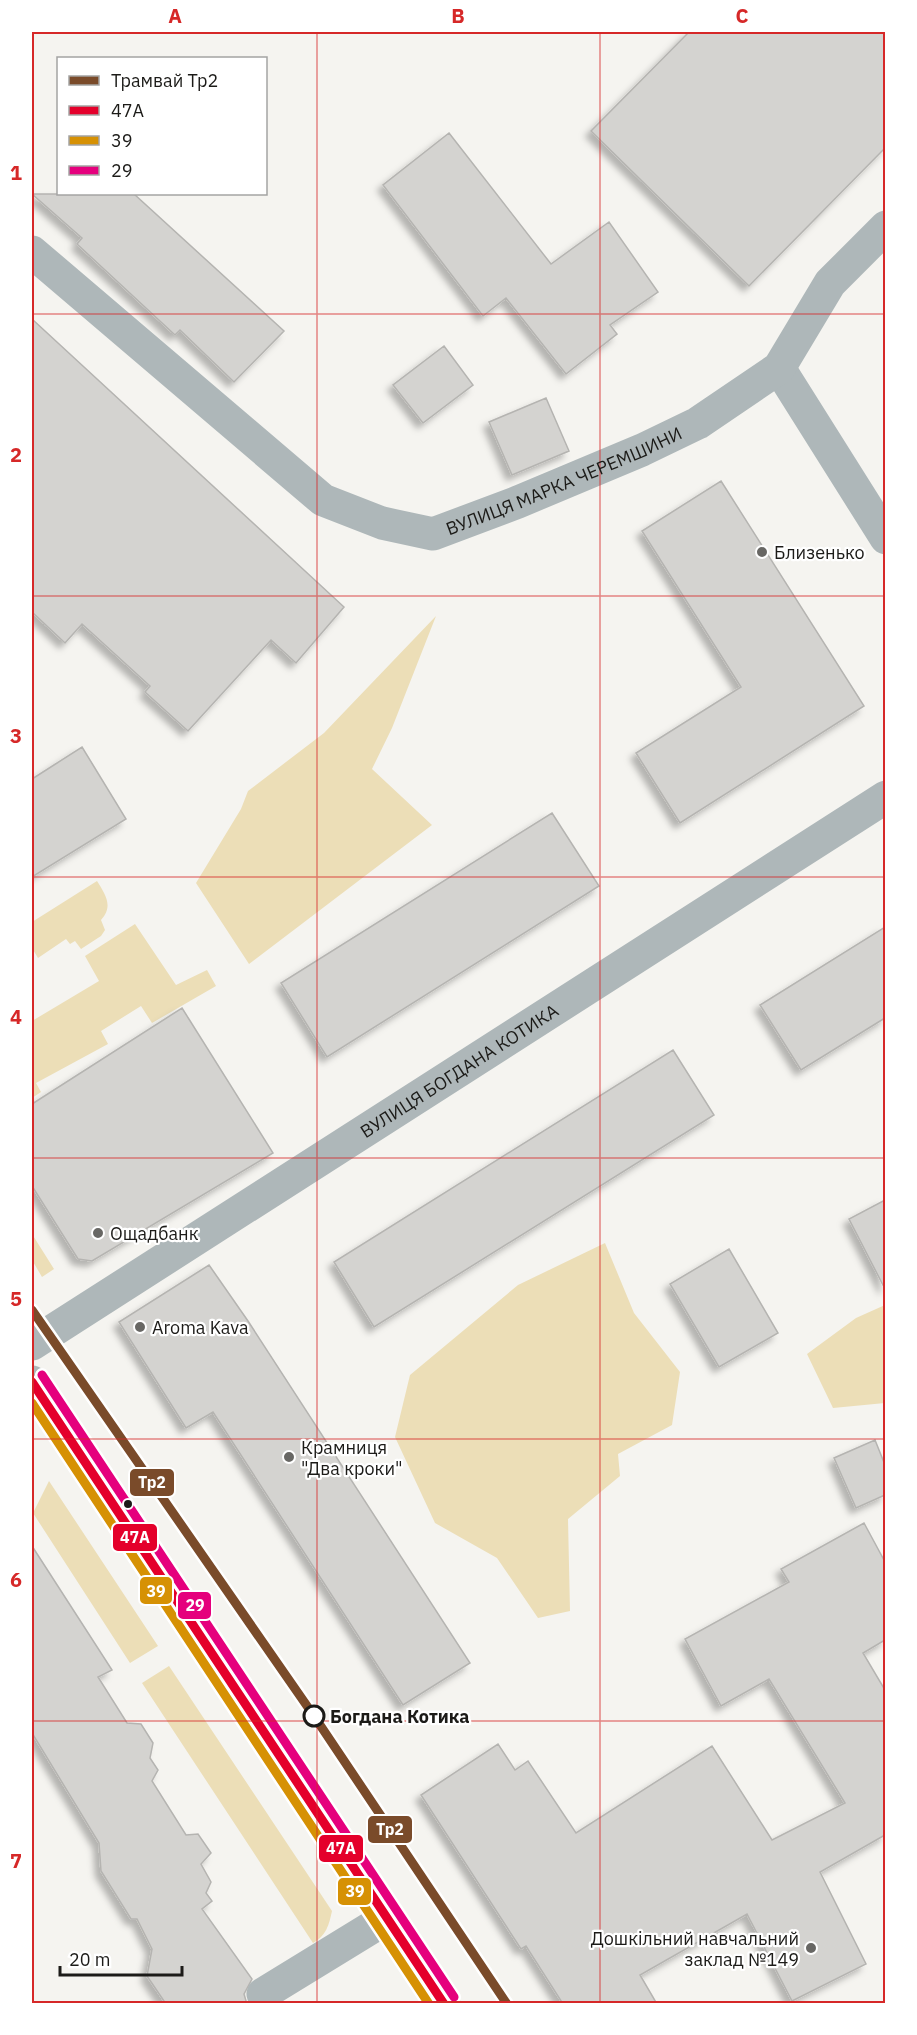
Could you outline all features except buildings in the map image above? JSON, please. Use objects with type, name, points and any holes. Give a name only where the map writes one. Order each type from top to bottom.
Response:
[{"type":"main road","points":[[32,1382],[444,2004]]},
{"type":"street","name":"ВУЛИЦЯ МАРКА ЧЕРЕМШИНИ","points":[[32,252],[323,500],[382,523],[433,534],[518,502],[699,423],[779,368],[830,283],[885,227]]},
{"type":"street","points":[[779,368],[885,538]]},
{"type":"street","name":"ВУЛИЦЯ БОГДАНА КОТИКА","points":[[32,1344],[885,797]]},
{"type":"street","points":[[263,1994],[387,1918]]},
{"type":"shaded area","points":[[436,616],[392,728],[372,769],[432,825],[249,964],[196,883],[241,809],[248,791],[324,733]]},
{"type":"shaded area","points":[[97,881],[108,905],[101,920],[105,930],[101,936],[81,949],[75,941],[70,944],[66,939],[38,958],[32,948],[32,922]]},
{"type":"shaded area","points":[[135,924],[176,985],[207,970],[216,986],[152,1023],[141,1006],[101,1031],[108,1044],[36,1083],[41,1092],[32,1098],[32,1021],[99,981],[85,956]]},
{"type":"shaded area","points":[[32,1234],[54,1269],[42,1277],[32,1260]]},
{"type":"shaded area","points":[[605,1243],[634,1313],[680,1372],[672,1425],[618,1454],[620,1476],[568,1519],[570,1611],[538,1618],[497,1558],[435,1523],[395,1437],[410,1375],[518,1285]]},
{"type":"shaded area","points":[[885,1305],[885,1403],[833,1408],[807,1354],[856,1318]]},
{"type":"shaded area","points":[[49,1481],[158,1646],[130,1663],[33,1513]]},
{"type":"shaded area","points":[[169,1666],[332,1911],[326,1930],[313,1943],[142,1683]]},
{"type":"tram line","name":"Тр2","points":[[32,1310],[314,1716],[507,2004]]},
{"type":"transit line","name":"29","points":[[42,1375],[454,1997]]},
{"type":"transit line","name":"47А","points":[[32,1382],[444,2004]]},
{"type":"transit line","name":"39","points":[[32,1403],[429,2004]]},
{"type":"place","name":"Близенько","points":[[762,552]]},
{"type":"place","name":"Ощадбанк","points":[[98,1233]]},
{"type":"place","name":"Aroma Kava","points":[[140,1327]]},
{"type":"place","name":"Крамниця \"Два кроки\"","points":[[289,1457]]},
{"type":"place","name":"Богдана Котика","points":[[314,1716]]},
{"type":"place","name":"Дошкільний навчальний заклад №149","points":[[811,1948]]}]
